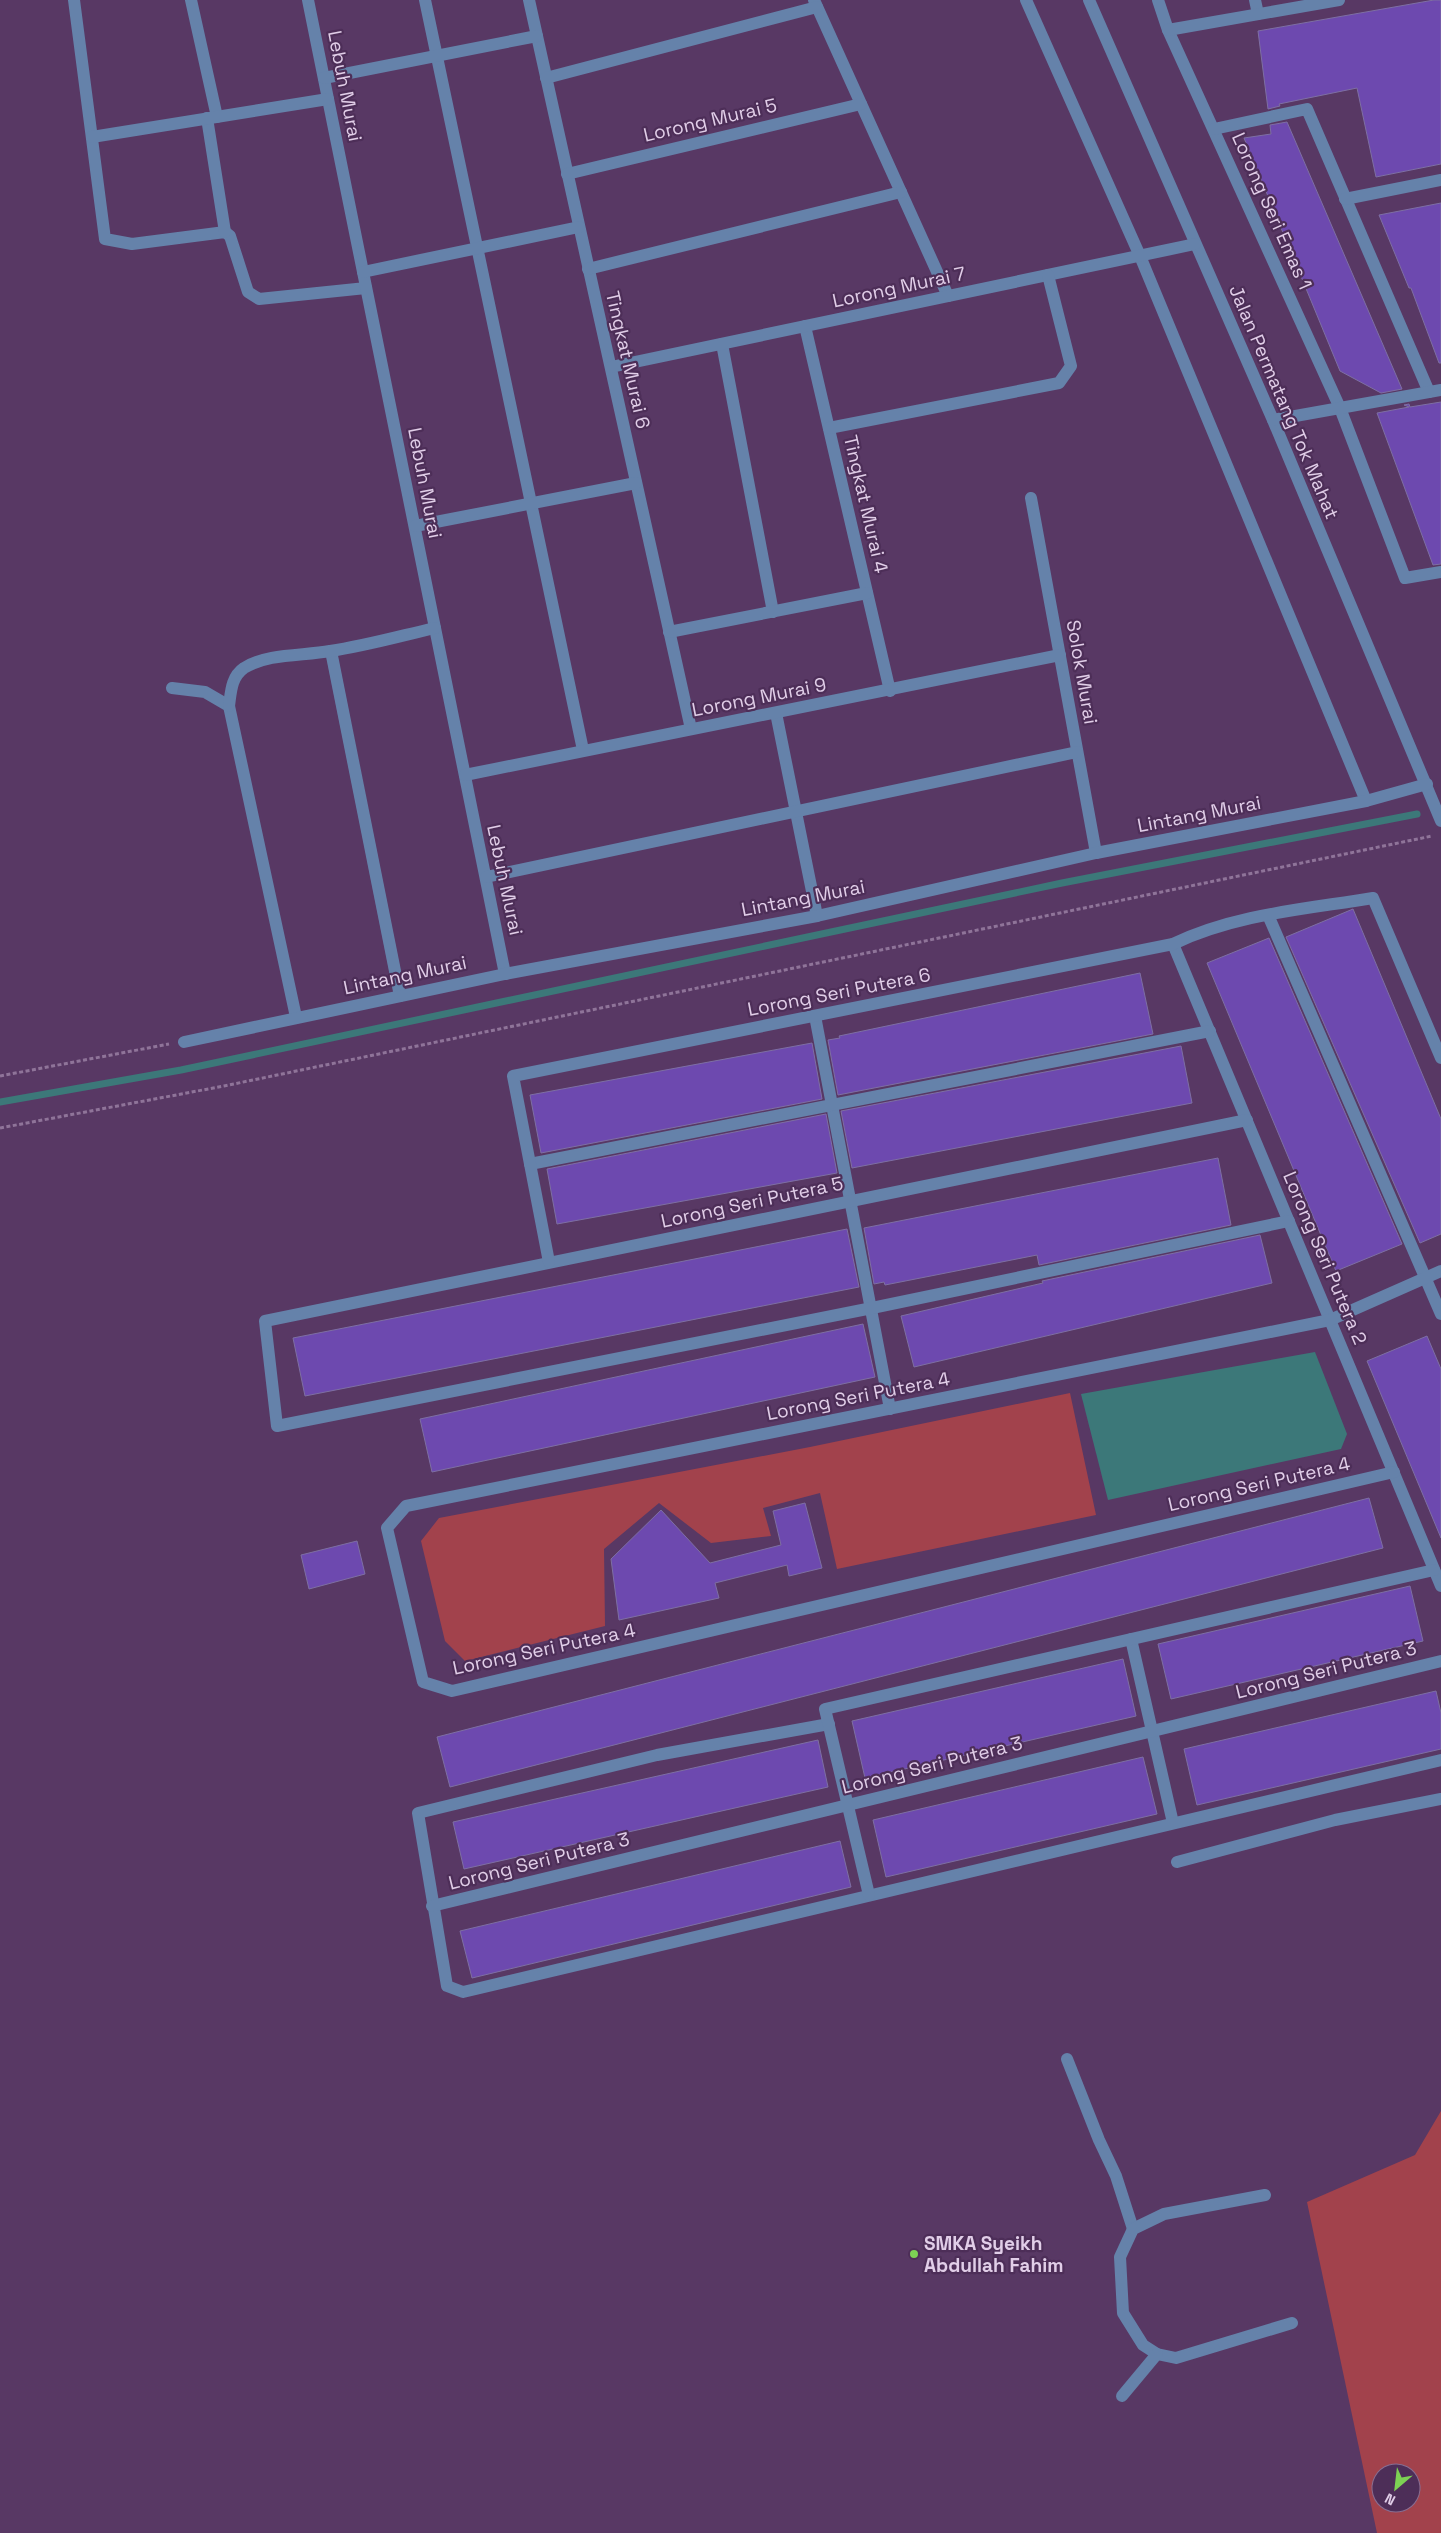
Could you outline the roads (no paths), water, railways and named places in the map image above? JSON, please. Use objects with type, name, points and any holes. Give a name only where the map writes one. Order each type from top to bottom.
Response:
[{"type":"street","points":[[74,0],[105,238],[132,244],[225,232]]},
{"type":"street","points":[[191,0],[212,118],[225,232],[230,236],[248,292],[259,299],[366,288]]},
{"type":"street","name":"Lebuh Murai","points":[[308,0],[505,974]]},
{"type":"street","points":[[424,0],[583,750]]},
{"type":"street","name":"Tingkat Murai 6","points":[[529,0],[691,729]]},
{"type":"street","points":[[1026,0],[1140,256],[1366,801]]},
{"type":"street","name":"Jalan Permatang Tok Mahat","points":[[1089,0],[1273,420],[1441,821]]},
{"type":"street","name":"Lorong Seri Emas 1","points":[[1158,0],[1168,30],[1340,408],[1405,578],[1441,572]]},
{"type":"street","points":[[1255,0],[1258,14]]},
{"type":"street","points":[[1168,30],[1339,0]]},
{"type":"street","points":[[546,78],[816,3],[948,296]]},
{"type":"street","points":[[324,78],[537,36]]},
{"type":"street","points":[[92,137],[328,99]]},
{"type":"street","name":"Lorong Murai 5","points":[[568,174],[861,104]]},
{"type":"street","points":[[1214,129],[1307,109],[1345,199],[1435,391],[1273,420]]},
{"type":"street","points":[[1345,199],[1441,180]]},
{"type":"street","points":[[588,269],[901,192]]},
{"type":"street","points":[[363,272],[579,227]]},
{"type":"street","name":"Lorong Murai 7","points":[[610,367],[1195,244]]},
{"type":"street","points":[[829,428],[1059,383],[1071,366],[1048,275]]},
{"type":"street","name":"Tingkat Murai 4","points":[[805,326],[890,691]]},
{"type":"street","points":[[722,344],[773,612]]},
{"type":"street","points":[[415,526],[636,483]]},
{"type":"street","name":"Solok Murai","points":[[1031,498],[1096,853]]},
{"type":"street","points":[[669,632],[867,593]]},
{"type":"street","points":[[296,1017],[229,706],[231,687],[236,675],[244,668],[262,660],[331,651],[435,628]]},
{"type":"street","points":[[331,651],[400,996]]},
{"type":"street","name":"Lorong Murai 9","points":[[465,775],[583,750],[890,691],[1060,655]]},
{"type":"street","points":[[172,688],[205,692],[229,706]]},
{"type":"street","points":[[776,713],[816,916]]},
{"type":"street","points":[[486,877],[1077,752]]},
{"type":"street","name":"Lintang Murai","points":[[184,1042],[505,974],[816,916],[1096,853],[1366,801],[1427,784]]},
{"type":"street","name":"Lorong Seri Putera 6","points":[[530,1164],[513,1076],[1173,944],[1202,930],[1268,915],[1374,898],[1441,1058]]},
{"type":"street","points":[[1268,915],[1441,1314]]},
{"type":"street","name":"Lorong Seri Putera 2","points":[[1173,944],[1441,1586]]},
{"type":"street","points":[[816,1016],[890,1409]]},
{"type":"street","points":[[549,1262],[530,1164],[1210,1031]]},
{"type":"street","name":"Lorong Seri Putera 5","points":[[872,1308],[277,1426],[265,1321],[1247,1120]]},
{"type":"street","points":[[872,1308],[1289,1221]]},
{"type":"street","name":"Lorong Seri Putera 4","points":[[1394,1472],[452,1691],[423,1682],[387,1528],[406,1506],[1330,1320],[1441,1271]]},
{"type":"street","points":[[869,1896],[825,1709],[1434,1570]]},
{"type":"street","points":[[1131,1639],[1173,1823]]},
{"type":"street","name":"Lorong Seri Putera 3","points":[[432,1906],[1441,1661]]},
{"type":"street","points":[[829,1724],[657,1755],[418,1813],[432,1906],[447,1986],[463,1992],[1441,1760]]},
{"type":"street","points":[[1177,1862],[1335,1820],[1441,1800]]},
{"type":"street","points":[[1067,2059],[1099,2140],[1116,2176],[1133,2229]]},
{"type":"street","points":[[1265,2195],[1164,2214],[1133,2229],[1120,2257],[1123,2313],[1144,2345],[1157,2354],[1176,2358],[1292,2324]]},
{"type":"street","points":[[1122,2396],[1157,2354]]},
{"type":"waterway","points":[[0,1102],[181,1070],[1062,883],[1417,814]]},
{"type":"place","name":"SMKA Syeikh Abdullah Fahim","points":[[914,2254]]}]
